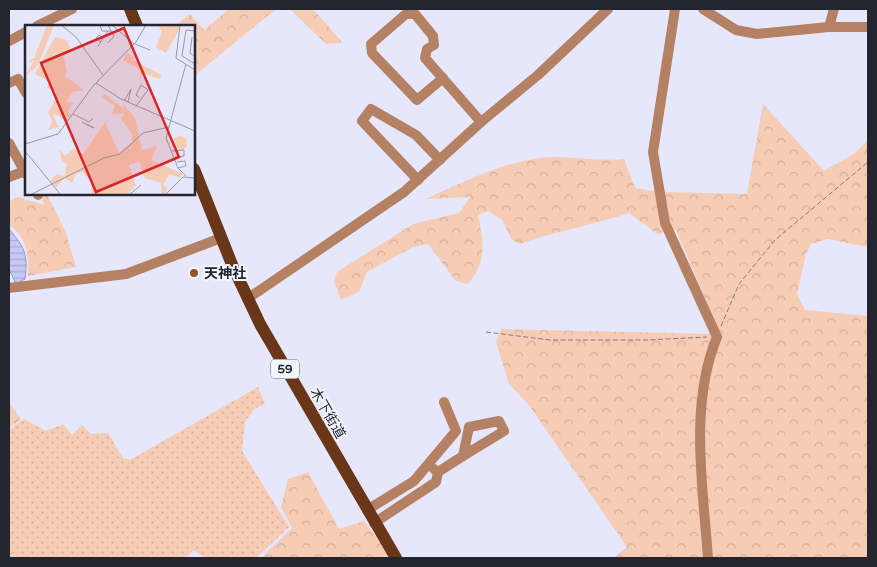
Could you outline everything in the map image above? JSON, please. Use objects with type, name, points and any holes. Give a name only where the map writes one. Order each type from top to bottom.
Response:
[{"type":"main road","points":[[130,9],[137,25]]},
{"type":"main road","name":"木下街道","points":[[195,172],[247,299],[374,523],[396,558]]},
{"type":"street","points":[[39,25],[72,9]]},
{"type":"street","points":[[247,299],[404,192],[481,122],[538,75],[608,9]]},
{"type":"street","points":[[675,9],[653,152],[665,223],[717,337],[704,380],[701,438],[708,558]]},
{"type":"street","points":[[702,9],[736,30],[757,34],[829,27],[868,27]]},
{"type":"street","points":[[829,27],[834,9]]},
{"type":"street","points":[[443,78],[417,100],[372,52],[371,44],[406,14],[415,14],[433,36],[434,45],[427,49],[425,58],[443,78],[481,122]]},
{"type":"street","points":[[9,41],[25,33]]},
{"type":"street","points":[[9,83],[18,79],[25,91]]},
{"type":"street","points":[[418,180],[362,121],[371,109],[416,135],[440,160]]},
{"type":"street","points":[[9,143],[25,172],[9,177]]},
{"type":"street","points":[[9,288],[126,274],[221,238]]},
{"type":"street","points":[[367,510],[414,481],[456,431],[444,402]]},
{"type":"street","points":[[374,523],[436,482],[438,472],[463,456]]},
{"type":"street","points":[[428,464],[438,472]]},
{"type":"path","points":[[486,332],[550,340],[647,340],[717,337],[739,284],[775,240],[868,162]]},
{"type":"green space","points":[[229,9],[276,9],[195,75],[195,25],[176,25],[190,14],[204,30]]},
{"type":"green space","points":[[290,9],[313,9],[343,43],[326,44]]},
{"type":"green space","points":[[763,104],[824,171],[855,153],[868,140],[868,247],[827,239],[811,244],[806,254],[797,294],[805,310],[868,316],[868,558],[614,558],[627,547],[529,405],[509,384],[496,342],[501,329],[709,334],[716,324],[676,230],[657,234],[629,213],[520,244],[512,240],[502,220],[488,211],[478,215],[482,234],[481,259],[474,276],[468,284],[456,281],[428,244],[413,247],[367,272],[359,292],[341,300],[334,281],[337,272],[413,224],[459,213],[470,197],[425,199],[470,179],[518,162],[550,157],[605,160],[624,159],[635,188],[661,192],[747,194]]},
{"type":"green space","points":[[41,195],[47,195],[66,233],[76,267],[28,276],[28,261],[24,241],[9,225],[9,201],[18,197],[44,205]]},
{"type":"green space","points":[[258,387],[265,404],[254,409],[245,422],[242,451],[289,527],[256,558],[204,558],[194,550],[186,558],[9,558],[9,430],[24,419],[46,431],[63,424],[72,435],[82,425],[91,434],[108,433],[123,458],[130,460]]},
{"type":"green space","points":[[9,402],[21,419],[9,428]]},
{"type":"green space","points":[[308,472],[339,529],[364,521],[392,558],[261,558],[292,528],[281,507],[288,479]]},
{"type":"water","points":[[9,229],[22,247],[26,263],[25,279],[16,284],[9,269]]},
{"type":"place","name":"天神社","points":[[194,273]]}]
